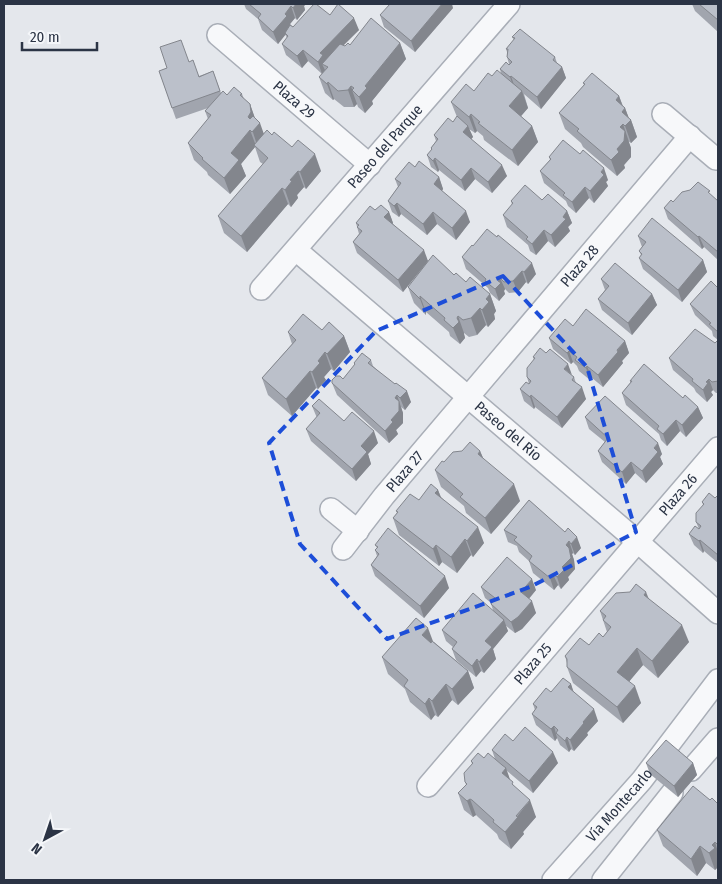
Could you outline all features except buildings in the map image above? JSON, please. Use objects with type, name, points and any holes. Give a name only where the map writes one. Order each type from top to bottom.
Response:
[{"type":"street","name":"Paseo del Parque","points":[[261,289],[509,4]]},
{"type":"street","name":"Plaza 29","points":[[218,35],[370,165]]},
{"type":"street","points":[[662,114],[716,159]]},
{"type":"street","name":"Plaza 28","points":[[469,397],[690,136]]},
{"type":"street","name":"Paseo del Río","points":[[296,250],[638,542],[718,613]]},
{"type":"street","name":"Plaza 27","points":[[343,549],[384,496],[469,397]]},
{"type":"street","name":"Plaza 26","points":[[638,542],[718,448]]},
{"type":"street","points":[[331,509],[358,531]]},
{"type":"street","name":"Plaza 25","points":[[428,786],[638,542]]},
{"type":"street","name":"Vía Montecarlo","points":[[553,880],[642,780],[718,680]]},
{"type":"street","points":[[691,770],[718,739]]},
{"type":"street","points":[[604,880],[672,792]]},
{"type":"highlighted area","points":[[503,276],[587,367],[636,532],[530,587],[387,639],[300,544],[269,443],[376,331]]}]
